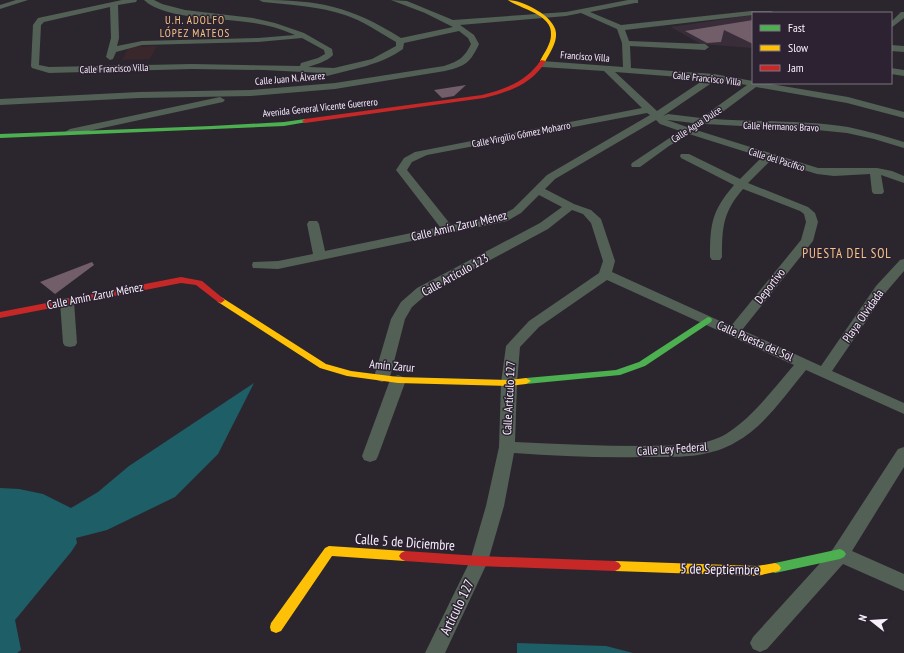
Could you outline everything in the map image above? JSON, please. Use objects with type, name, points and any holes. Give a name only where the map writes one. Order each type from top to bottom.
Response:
[{"type":"street","points":[[0,7],[24,0]]},
{"type":"street","name":"Calle Francisco Villa","points":[[133,0],[41,20],[37,25],[35,66],[50,70],[195,66],[294,68],[335,71]]},
{"type":"street","points":[[148,0],[157,5],[181,12],[255,21],[277,26],[304,36],[328,49],[328,55],[321,60],[294,68]]},
{"type":"street","points":[[263,0],[314,5],[342,11],[367,21],[400,41],[460,28]]},
{"type":"street","name":"Calle Juan N. Álvarez","points":[[0,102],[139,95],[251,93],[335,86],[427,72],[458,64],[469,57],[475,44],[474,38],[452,23],[414,6],[395,0]]},
{"type":"street","points":[[510,0],[543,16]]},
{"type":"street","points":[[452,23],[543,16],[582,11],[634,1]]},
{"type":"street","points":[[414,6],[424,2]]},
{"type":"street","points":[[108,68],[115,38],[114,4]]},
{"type":"street","points":[[582,11],[620,28],[752,13]]},
{"type":"street","points":[[892,25],[904,14]]},
{"type":"street","name":"Avenida General Vicente Guerrero","points":[[0,136],[284,124],[450,102],[500,93],[531,77],[542,64],[554,35],[551,25],[543,16]]},
{"type":"street","points":[[620,28],[626,43],[627,70]]},
{"type":"street","points":[[112,50],[142,43],[258,40],[304,36]]},
{"type":"street","points":[[115,38],[142,43]]},
{"type":"street","name":"Calle Francisco Villa","points":[[266,92],[358,65],[395,52],[400,47],[400,41]]},
{"type":"street","points":[[626,43],[705,47]]},
{"type":"street","points":[[892,48],[904,50]]},
{"type":"street","name":"Francisco Villa","points":[[542,64],[627,70]]},
{"type":"street","name":"Calle del Pacífico","points":[[607,69],[664,122],[687,131],[768,157],[826,173],[887,173],[904,180]]},
{"type":"street","name":"Calle Francisco Villa","points":[[627,70],[714,77],[752,82]]},
{"type":"street","points":[[892,71],[904,73]]},
{"type":"street","name":"Calle Amín Zarur Ménez","points":[[258,265],[278,265],[507,217],[517,211],[550,177],[714,77]]},
{"type":"street","name":"Calle Agua Dulce","points":[[636,165],[665,144],[702,122],[755,84]]},
{"type":"street","name":"Calle Francisco Villa","points":[[761,84],[848,100],[904,115]]},
{"type":"street","points":[[64,134],[251,93]]},
{"type":"street","name":"Calle Hermanos Bravo","points":[[653,113],[702,122],[851,130],[904,145]]},
{"type":"street","name":"Calle Virgilio Gómez Moharro","points":[[448,230],[401,170],[403,164],[410,158],[418,154],[653,113]]},
{"type":"street","name":"Deportivo","points":[[685,156],[745,185],[804,209],[809,213],[812,222],[807,241],[734,331]]},
{"type":"street","points":[[716,257],[717,223],[722,208],[745,185],[768,157]]},
{"type":"street","points":[[875,172],[878,192]]},
{"type":"street","points":[[537,190],[570,206],[587,212],[597,222],[609,261],[605,274]]},
{"type":"street","name":"Calle Artículo 123","points":[[382,377],[398,319],[406,305],[422,291],[544,226],[570,206]]},
{"type":"street","points":[[313,224],[320,255]]},
{"type":"street","name":"Playa Olvidada","points":[[824,372],[881,289],[904,263]]},
{"type":"street","name":"Calle Puesta del Sol","points":[[605,274],[904,409]]},
{"type":"street","name":"Calle Artículo 127","points":[[479,561],[495,506],[507,447],[512,346],[534,324],[601,279],[605,274]]},
{"type":"street","name":"Calle Amín Zarur Ménez","points":[[0,315],[181,280],[191,280]]},
{"type":"street","name":"Amín Zarur","points":[[191,280],[199,283],[219,298],[323,366],[350,374],[398,380],[509,383],[617,373],[642,364],[708,320]]},
{"type":"street","points":[[67,302],[70,343]]},
{"type":"street","name":"Calle Ley Federal","points":[[507,447],[591,452],[680,451],[712,446],[731,438],[750,424],[804,363]]},
{"type":"street","points":[[370,456],[398,380]]},
{"type":"street","points":[[760,643],[840,554],[904,453]]},
{"type":"street","name":"Calle 5 de Diciembre","points":[[276,627],[329,550],[479,561]]},
{"type":"street","points":[[840,554],[904,583]]},
{"type":"street","name":"5 de Septiembre","points":[[479,561],[757,571],[777,568],[817,557],[840,554]]},
{"type":"street","name":"Artículo 127","points":[[435,653],[479,561]]},
{"type":"shaded area","points":[[752,15],[752,48],[701,44],[671,27]]},
{"type":"shaded area","points":[[157,46],[150,59],[122,60],[129,47]]},
{"type":"water","points":[[254,383],[218,454],[175,497],[107,530],[76,538],[77,543],[71,552],[15,620],[21,650],[17,653],[0,653],[0,488],[19,489],[43,494],[71,508],[98,492],[129,466]]},
{"type":"water","points":[[517,643],[606,646],[633,653],[517,653]]},
{"type":"building","points":[[752,20],[752,44],[724,30],[721,42],[707,43],[685,31]]},
{"type":"building","points":[[466,85],[454,96],[442,98],[434,90]]},
{"type":"building","points":[[92,262],[94,265],[55,294],[40,282]]},
{"type":"traffic: fast","points":[[0,136],[211,128],[284,124],[305,121]]},
{"type":"traffic: fast","points":[[526,381],[617,373],[642,364],[708,320]]},
{"type":"traffic: fast","points":[[775,568],[840,554]]},
{"type":"traffic: slow","points":[[510,0],[538,13],[550,23],[554,35],[543,61]]},
{"type":"traffic: slow","points":[[221,300],[323,366],[350,374],[398,380],[509,383],[526,381]]},
{"type":"traffic: slow","points":[[276,627],[329,551],[405,556]]},
{"type":"traffic: slow","points":[[615,566],[757,571],[775,568]]},
{"type":"traffic: jam","points":[[305,121],[482,97],[503,91],[523,82],[538,69],[543,61]]},
{"type":"traffic: jam","points":[[0,315],[181,280],[199,283],[221,300]]},
{"type":"traffic: jam","points":[[405,556],[479,561],[615,566]]},
{"type":"district","name":"U.H. ADOLFO LÓPEZ MATEOS","points":[[195,26]]},
{"type":"district","name":"PUESTA DEL SOL","points":[[847,253]]}]
